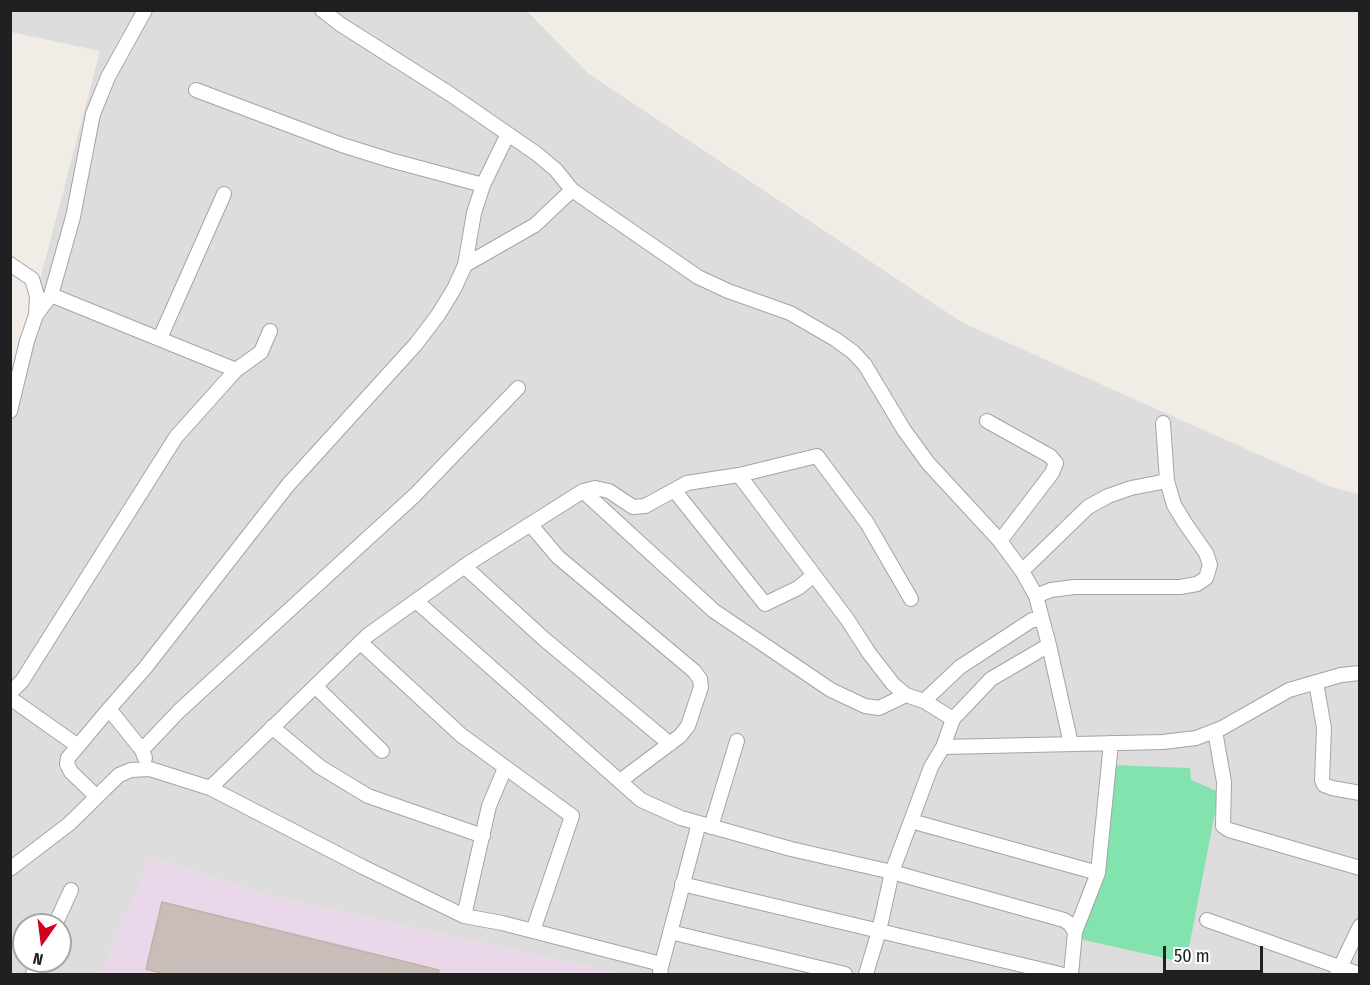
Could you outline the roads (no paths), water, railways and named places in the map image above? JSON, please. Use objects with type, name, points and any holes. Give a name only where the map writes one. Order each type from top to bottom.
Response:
[{"type":"street","points":[[36,315],[51,295],[73,217],[93,114],[108,77],[145,10]]},
{"type":"street","points":[[322,10],[340,24],[450,93],[508,134],[556,170],[572,190],[698,277],[728,291],[790,313],[853,352],[865,364],[904,430],[928,463],[1000,541],[1022,572],[1035,596],[1050,645],[1071,744]]},
{"type":"street","points":[[196,90],[351,148],[483,185]]},
{"type":"street","points":[[96,796],[71,772],[67,764],[68,758],[145,668],[288,485],[416,344],[438,315],[465,265],[474,213],[483,185],[508,134]]},
{"type":"street","points":[[465,265],[535,225],[572,190]]},
{"type":"street","points":[[160,338],[224,194]]},
{"type":"street","points":[[10,264],[32,279],[37,296],[36,315],[27,341],[10,411]]},
{"type":"street","points":[[51,295],[236,370]]},
{"type":"street","points":[[10,693],[22,681],[176,437],[236,370],[261,352],[270,331]]},
{"type":"street","points":[[142,750],[179,711],[415,495],[518,388]]},
{"type":"street","points":[[987,421],[1050,456],[1056,464],[1052,473],[1000,541]]},
{"type":"street","points":[[1035,596],[1051,590],[1074,587],[1180,587],[1197,584],[1206,578],[1210,565],[1206,553],[1174,505],[1167,481],[1163,423]]},
{"type":"street","points":[[210,789],[361,643],[464,566],[583,490],[595,488],[609,491],[633,507],[645,506],[687,483],[739,475],[817,456],[867,523],[911,599]]},
{"type":"street","points":[[739,475],[893,684],[906,695],[924,701],[953,719]]},
{"type":"street","points":[[1022,572],[1088,507],[1108,496],[1131,488],[1167,481]]},
{"type":"street","points":[[583,490],[714,611],[831,690],[865,706],[879,708],[906,695]]},
{"type":"street","points":[[674,490],[765,603],[798,588],[814,575]]},
{"type":"street","points":[[530,524],[558,557],[694,671],[700,679],[702,687],[688,726],[680,736],[620,781]]},
{"type":"street","points":[[464,566],[544,639],[670,744]]},
{"type":"street","points":[[416,601],[641,800],[681,818],[705,825],[791,849],[892,872],[1064,920],[1075,932]]},
{"type":"street","points":[[924,701],[960,667],[1032,620],[1042,620]]},
{"type":"street","points":[[361,643],[461,735],[572,816],[533,931]]},
{"type":"street","points":[[866,975],[879,931],[892,872],[931,767],[943,747],[953,719],[991,679],[1050,645]]},
{"type":"street","points":[[943,747],[1174,741],[1196,738],[1215,731],[1289,690],[1359,673]]},
{"type":"street","points":[[1316,682],[1324,728],[1322,780],[1324,785],[1332,788],[1359,793]]},
{"type":"street","points":[[315,686],[381,751]]},
{"type":"street","points":[[10,698],[78,746]]},
{"type":"street","points":[[109,709],[142,750],[150,769]]},
{"type":"street","points":[[272,727],[320,767],[368,796],[483,836]]},
{"type":"street","points":[[1215,731],[1224,782],[1223,826],[1229,830],[1359,868]]},
{"type":"street","points":[[10,869],[69,824],[119,775],[131,770],[150,769],[210,789],[464,916],[533,931],[661,969],[682,884],[738,741]]},
{"type":"street","points":[[1071,975],[1075,932],[1098,873],[1111,743]]},
{"type":"street","points":[[464,916],[489,806],[506,768]]},
{"type":"street","points":[[911,820],[1098,873]]},
{"type":"street","points":[[682,884],[1060,975]]},
{"type":"street","points":[[60,913],[70,890]]},
{"type":"street","points":[[1207,920],[1339,971],[1359,975]]},
{"type":"street","points":[[1339,971],[1359,926]]},
{"type":"street","points":[[670,932],[845,975]]}]
